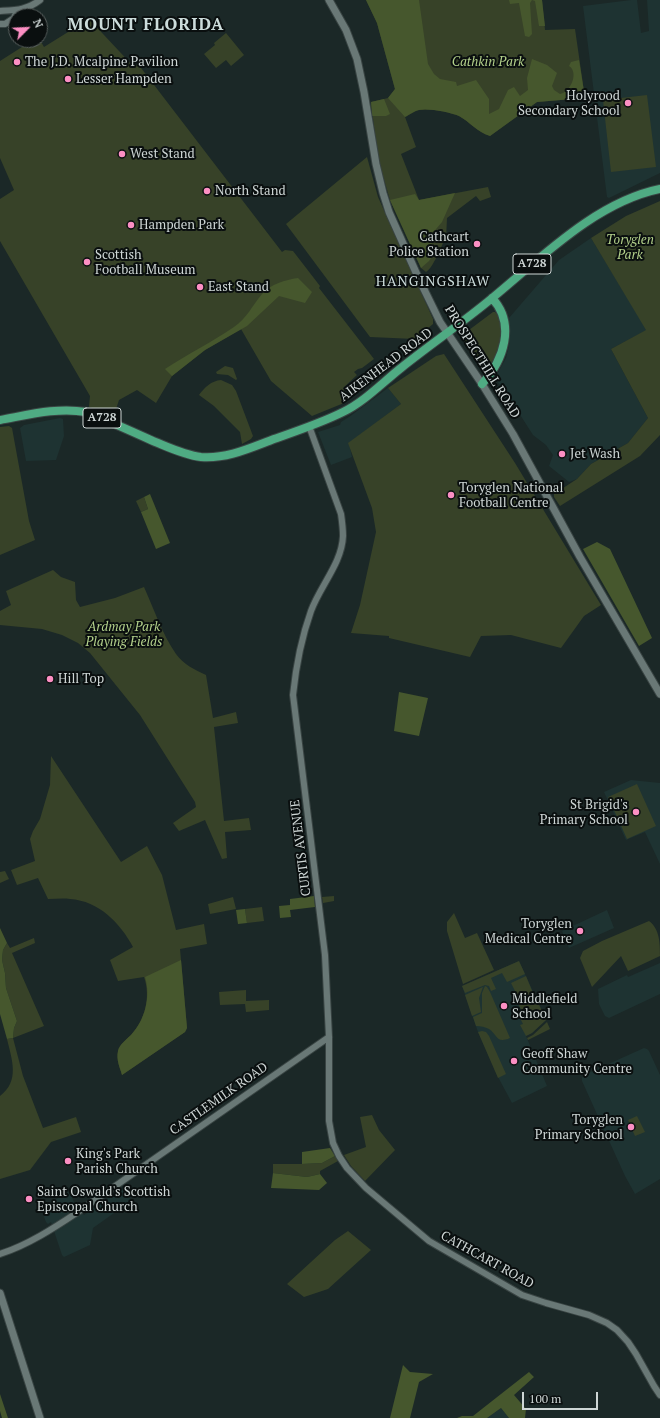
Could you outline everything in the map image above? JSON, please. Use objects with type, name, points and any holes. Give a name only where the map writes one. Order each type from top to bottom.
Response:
[{"type":"main road","name":"PROSPECTHILL ROAD","points":[[329,0],[346,30],[357,59],[376,164],[383,194],[389,212],[418,277],[440,322],[482,384],[513,434],[580,556],[660,694]]},
{"type":"main road","name":"AIKENHEAD ROAD","points":[[0,420],[52,411],[67,410],[86,412],[190,455],[210,457],[224,456],[238,452],[309,426],[350,408],[448,333],[492,298],[516,276],[595,216],[635,196],[660,189]]},
{"type":"main road","points":[[482,384],[492,374],[499,361],[504,345],[505,329],[502,311],[492,298]]},
{"type":"main road","points":[[0,1293],[40,1418]]},
{"type":"street","points":[[24,8],[32,6],[40,0]]},
{"type":"street","points":[[0,24],[3,19],[2,11]]},
{"type":"street","name":"CURTIS AVENUE","points":[[309,426],[341,514],[343,527],[343,536],[338,557],[314,601],[301,642],[295,675],[294,695],[325,955],[329,1037],[329,1121],[333,1143],[347,1168],[366,1188],[429,1241]]},
{"type":"street","name":"CASTLEMILK ROAD","points":[[0,1254],[49,1230],[78,1212],[216,1114],[329,1037]]},
{"type":"street","name":"CATHCART ROAD","points":[[429,1241],[522,1295],[589,1315],[617,1330],[628,1342],[644,1366],[660,1395]]},
{"type":"shaded area","name":"Holyrood Secondary School","points":[[637,0],[641,33],[649,31],[647,0],[660,0],[660,173],[609,198],[607,197],[583,6]]},
{"type":"shaded area","points":[[591,238],[647,330],[611,349],[648,418],[628,443],[591,464],[577,479],[569,482],[549,466],[553,455],[546,445],[533,435],[495,378],[506,358],[510,332],[509,318],[559,260]]},
{"type":"shaded area","points":[[388,388],[401,404],[349,443],[352,457],[331,465],[318,432],[340,425],[341,422]]},
{"type":"shaded area","points":[[60,418],[63,419],[64,436],[56,460],[26,461],[20,428],[24,425]]},
{"type":"shaded area","name":"St Brigid's Primary School","points":[[631,780],[660,783],[660,864],[645,832],[626,840],[604,792]]},
{"type":"shaded area","points":[[607,910],[614,928],[569,948],[562,931]]},
{"type":"shaded area","points":[[519,961],[546,1020],[532,1033],[526,1036],[547,1086],[512,1103],[498,1077],[478,1032],[462,986]]},
{"type":"shaded area","points":[[660,963],[660,994],[609,1018],[605,1016],[599,1004],[598,989],[627,975],[628,977]]},
{"type":"shaded area","name":"Toryglen Primary School","points":[[644,1048],[649,1051],[660,1075],[660,1179],[635,1194],[625,1176],[582,1081],[582,1078],[584,1075]]},
{"type":"shaded area","points":[[125,1186],[131,1201],[93,1228],[90,1245],[64,1257],[51,1222],[48,1224],[46,1222],[41,1209],[70,1192],[75,1205],[84,1215]]},
{"type":"shaded area","points":[[501,1408],[509,1418],[487,1418]]},
{"type":"green space","name":"Cathkin Park","points":[[366,0],[542,0],[545,30],[575,29],[585,98],[537,102],[490,136],[481,132],[463,118],[445,112],[419,110],[405,117],[416,147],[401,154],[419,200],[488,187],[491,197],[480,201],[476,196],[447,218],[446,240],[439,252],[440,254],[436,258],[431,268],[426,272],[421,268],[390,200],[378,159],[371,102],[388,98],[395,89],[377,23]]},
{"type":"green space","points":[[366,0],[419,0],[428,64],[434,74],[440,79],[456,82],[457,86],[476,80],[489,99],[489,114],[499,109],[508,90],[514,87],[520,96],[528,90],[527,78],[532,59],[547,65],[557,73],[552,86],[554,90],[560,94],[567,90],[572,82],[573,73],[569,66],[571,62],[579,60],[585,98],[537,102],[490,136],[481,132],[463,118],[445,112],[419,110],[405,117],[388,98],[395,89],[377,23]]},
{"type":"green space","points":[[509,0],[532,0],[530,3],[532,34],[529,37],[525,36],[519,3],[510,4]]},
{"type":"green space","points":[[532,0],[542,0],[545,26],[539,26],[535,1]]},
{"type":"green space","name":"Hampden Park","points":[[89,19],[134,67],[138,64],[282,252],[285,250],[293,251],[320,286],[319,288],[374,359],[354,372],[357,375],[343,388],[346,395],[344,403],[312,416],[271,381],[241,329],[205,350],[172,376],[156,403],[137,390],[119,400],[114,415],[89,407],[90,396],[0,241],[0,199],[14,190],[0,158],[0,61],[20,48],[48,48],[48,45]]},
{"type":"green space","points":[[226,33],[244,55],[231,66],[226,60],[216,68],[204,54]]},
{"type":"green space","points":[[647,95],[656,167],[611,172],[603,100]]},
{"type":"green space","points":[[384,99],[390,114],[386,116],[372,116],[371,102]]},
{"type":"green space","points":[[367,157],[378,197],[433,319],[433,324],[415,339],[370,337],[286,224]]},
{"type":"green space","points":[[455,193],[442,222],[431,235],[433,255],[421,268],[390,200],[415,194],[419,200]]},
{"type":"green space","name":"Toryglen Park","points":[[660,201],[660,435],[640,456],[560,506],[554,497],[554,494],[577,479],[591,464],[628,443],[648,418],[611,349],[646,330],[591,238],[626,216]]},
{"type":"green space","points":[[298,278],[312,292],[305,303],[279,296],[247,326],[205,350],[172,376],[165,369],[234,327],[246,316],[262,294],[274,285],[283,281]]},
{"type":"green space","points":[[493,312],[498,313],[502,337],[498,355],[492,366],[484,374],[461,336]]},
{"type":"green space","name":"Toryglen National Football Centre","points":[[444,354],[515,463],[601,605],[584,616],[561,648],[511,635],[481,636],[470,657],[389,638],[389,636],[351,633],[360,605],[376,532],[372,508],[348,443],[401,404],[388,388],[436,356]]},
{"type":"green space","points":[[225,366],[233,368],[237,379],[236,380],[228,375],[217,374],[216,372]]},
{"type":"green space","points":[[221,380],[232,385],[236,391],[253,436],[251,439],[242,444],[240,432],[214,406],[199,395],[208,385]]},
{"type":"green space","points":[[9,426],[12,428],[29,521],[35,540],[0,555],[0,427]]},
{"type":"green space","points":[[150,494],[170,543],[156,549],[141,512],[148,509],[144,497]]},
{"type":"green space","points":[[144,497],[148,509],[141,512],[136,501]]},
{"type":"green space","points":[[597,542],[610,549],[652,638],[639,646],[583,549]]},
{"type":"green space","name":"Ardmay Park Playing Fields","points":[[53,570],[61,577],[75,582],[76,600],[80,607],[115,598],[144,587],[162,630],[176,654],[186,664],[206,675],[213,718],[236,712],[238,723],[214,727],[224,821],[249,818],[251,830],[225,832],[227,858],[222,859],[205,820],[179,831],[173,823],[196,807],[195,802],[140,715],[90,653],[78,643],[62,635],[42,629],[0,625],[0,611],[11,605],[6,591]]},
{"type":"green space","points":[[399,692],[428,698],[419,736],[394,731]]},
{"type":"green space","points":[[51,756],[121,862],[147,846],[162,875],[176,930],[204,924],[207,944],[180,949],[187,1028],[185,1032],[122,1075],[118,1061],[118,1051],[121,1044],[131,1035],[140,1022],[147,1000],[147,992],[144,977],[118,981],[110,960],[133,947],[128,938],[115,922],[99,909],[80,901],[48,899],[38,878],[17,885],[11,870],[35,861],[30,839],[40,819],[50,785]]},
{"type":"green space","points":[[637,784],[656,826],[627,839],[608,797]]},
{"type":"green space","points":[[5,871],[9,879],[0,883],[0,872]]},
{"type":"green space","points":[[314,896],[315,907],[290,910],[291,917],[280,918],[279,906],[290,905],[290,899]]},
{"type":"green space","points":[[334,896],[334,901],[323,903],[322,897]]},
{"type":"green space","points":[[233,897],[236,909],[210,914],[208,904]]},
{"type":"green space","points":[[262,907],[264,921],[247,923],[245,909]]},
{"type":"green space","points":[[245,909],[247,923],[238,924],[236,910]]},
{"type":"green space","points":[[454,913],[465,938],[477,933],[494,970],[463,984],[447,931],[447,922]]},
{"type":"green space","points":[[649,921],[653,924],[657,932],[660,956],[628,971],[621,956],[592,987],[580,958],[583,951],[602,941]]},
{"type":"green space","points":[[0,928],[7,943],[3,950],[2,960],[6,988],[17,1021],[14,1028],[13,1038],[7,1039],[0,1014]]},
{"type":"green space","points":[[34,938],[35,943],[12,953],[44,1026],[13,1038],[14,1028],[17,1021],[6,988],[2,960],[3,950],[7,943],[10,948]]},
{"type":"green space","points":[[181,960],[187,1028],[185,1032],[122,1075],[118,1061],[118,1051],[121,1044],[136,1029],[146,1008],[147,985],[145,977]]},
{"type":"green space","points":[[519,961],[525,974],[507,982],[502,973],[491,978],[496,989],[491,991],[489,986],[485,985],[465,993],[462,986]]},
{"type":"green space","points":[[526,976],[533,993],[519,999],[511,983]]},
{"type":"green space","points":[[485,986],[490,992],[510,1038],[502,1040],[489,1029],[476,1026],[473,1017],[482,1013],[482,993]]},
{"type":"green space","points":[[483,987],[479,998],[481,1012],[472,1016],[465,995]]},
{"type":"green space","points":[[246,990],[246,1001],[269,1000],[269,1010],[246,1012],[245,1004],[220,1005],[219,992]]},
{"type":"green space","points":[[535,996],[546,1020],[532,1033],[526,1036],[520,1025],[523,1024],[520,1018],[524,1016],[518,1003]]},
{"type":"green space","points":[[547,1022],[550,1029],[528,1040],[527,1038],[533,1035]]},
{"type":"green space","points":[[478,1032],[486,1032],[489,1036],[506,1074],[498,1078]]},
{"type":"green space","points":[[13,1038],[23,1076],[43,1128],[76,1117],[81,1132],[51,1142],[30,1170],[0,1179],[0,1096],[10,1084],[12,1077],[12,1062],[7,1039]]},
{"type":"green space","points":[[372,1115],[379,1130],[395,1150],[365,1181],[351,1166],[344,1155],[366,1147],[360,1117]]},
{"type":"green space","points":[[637,1116],[645,1132],[635,1136],[628,1120]]},
{"type":"green space","points":[[330,1148],[335,1156],[322,1163],[302,1164],[302,1152]]},
{"type":"green space","points":[[335,1156],[338,1161],[320,1171],[320,1174],[307,1177],[273,1173],[273,1164],[322,1163]]},
{"type":"green space","points":[[273,1173],[307,1177],[320,1174],[327,1183],[319,1190],[271,1188]]},
{"type":"green space","points":[[348,1231],[371,1250],[328,1289],[304,1297],[287,1284],[335,1240]]},
{"type":"green space","points":[[403,1365],[410,1372],[433,1374],[419,1382],[410,1418],[390,1418]]},
{"type":"green space","points":[[529,1372],[534,1377],[514,1395],[526,1409],[525,1418],[509,1418],[501,1408],[487,1418],[457,1418],[462,1416],[473,1416]]},
{"type":"green space","points":[[0,1394],[8,1418],[2,1418],[0,1411]]},
{"type":"place","name":"The J.D. Mcalpine Pavilion","points":[[17,62]]},
{"type":"place","name":"Lesser Hampden","points":[[68,79]]},
{"type":"place","name":"Holyrood Secondary School","points":[[628,103]]},
{"type":"place","name":"West Stand","points":[[122,154]]},
{"type":"place","name":"North Stand","points":[[207,191]]},
{"type":"place","name":"Hampden Park","points":[[131,225]]},
{"type":"place","name":"Cathcart Police Station","points":[[477,244]]},
{"type":"place","name":"Scottish Football Museum","points":[[87,262]]},
{"type":"place","name":"East Stand","points":[[200,287]]},
{"type":"place","name":"Jet Wash","points":[[562,454]]},
{"type":"place","name":"Toryglen National Football Centre","points":[[451,495]]},
{"type":"place","name":"Hill Top","points":[[50,679]]},
{"type":"place","name":"St Brigid's Primary School","points":[[636,812]]},
{"type":"place","name":"Toryglen Medical Centre","points":[[580,931]]},
{"type":"place","name":"Middlefield School","points":[[504,1006]]},
{"type":"place","name":"Geoff Shaw Community Centre","points":[[514,1061]]},
{"type":"place","name":"Toryglen Primary School","points":[[631,1127]]},
{"type":"place","name":"King's Park Parish Church","points":[[68,1161]]},
{"type":"place","name":"Saint Oswald's Scottish Episcopal Church","points":[[29,1199]]},
{"type":"district","name":"MOUNT FLORIDA","points":[[146,25]]},
{"type":"district","name":"HANGINGSHAW","points":[[433,282]]}]
